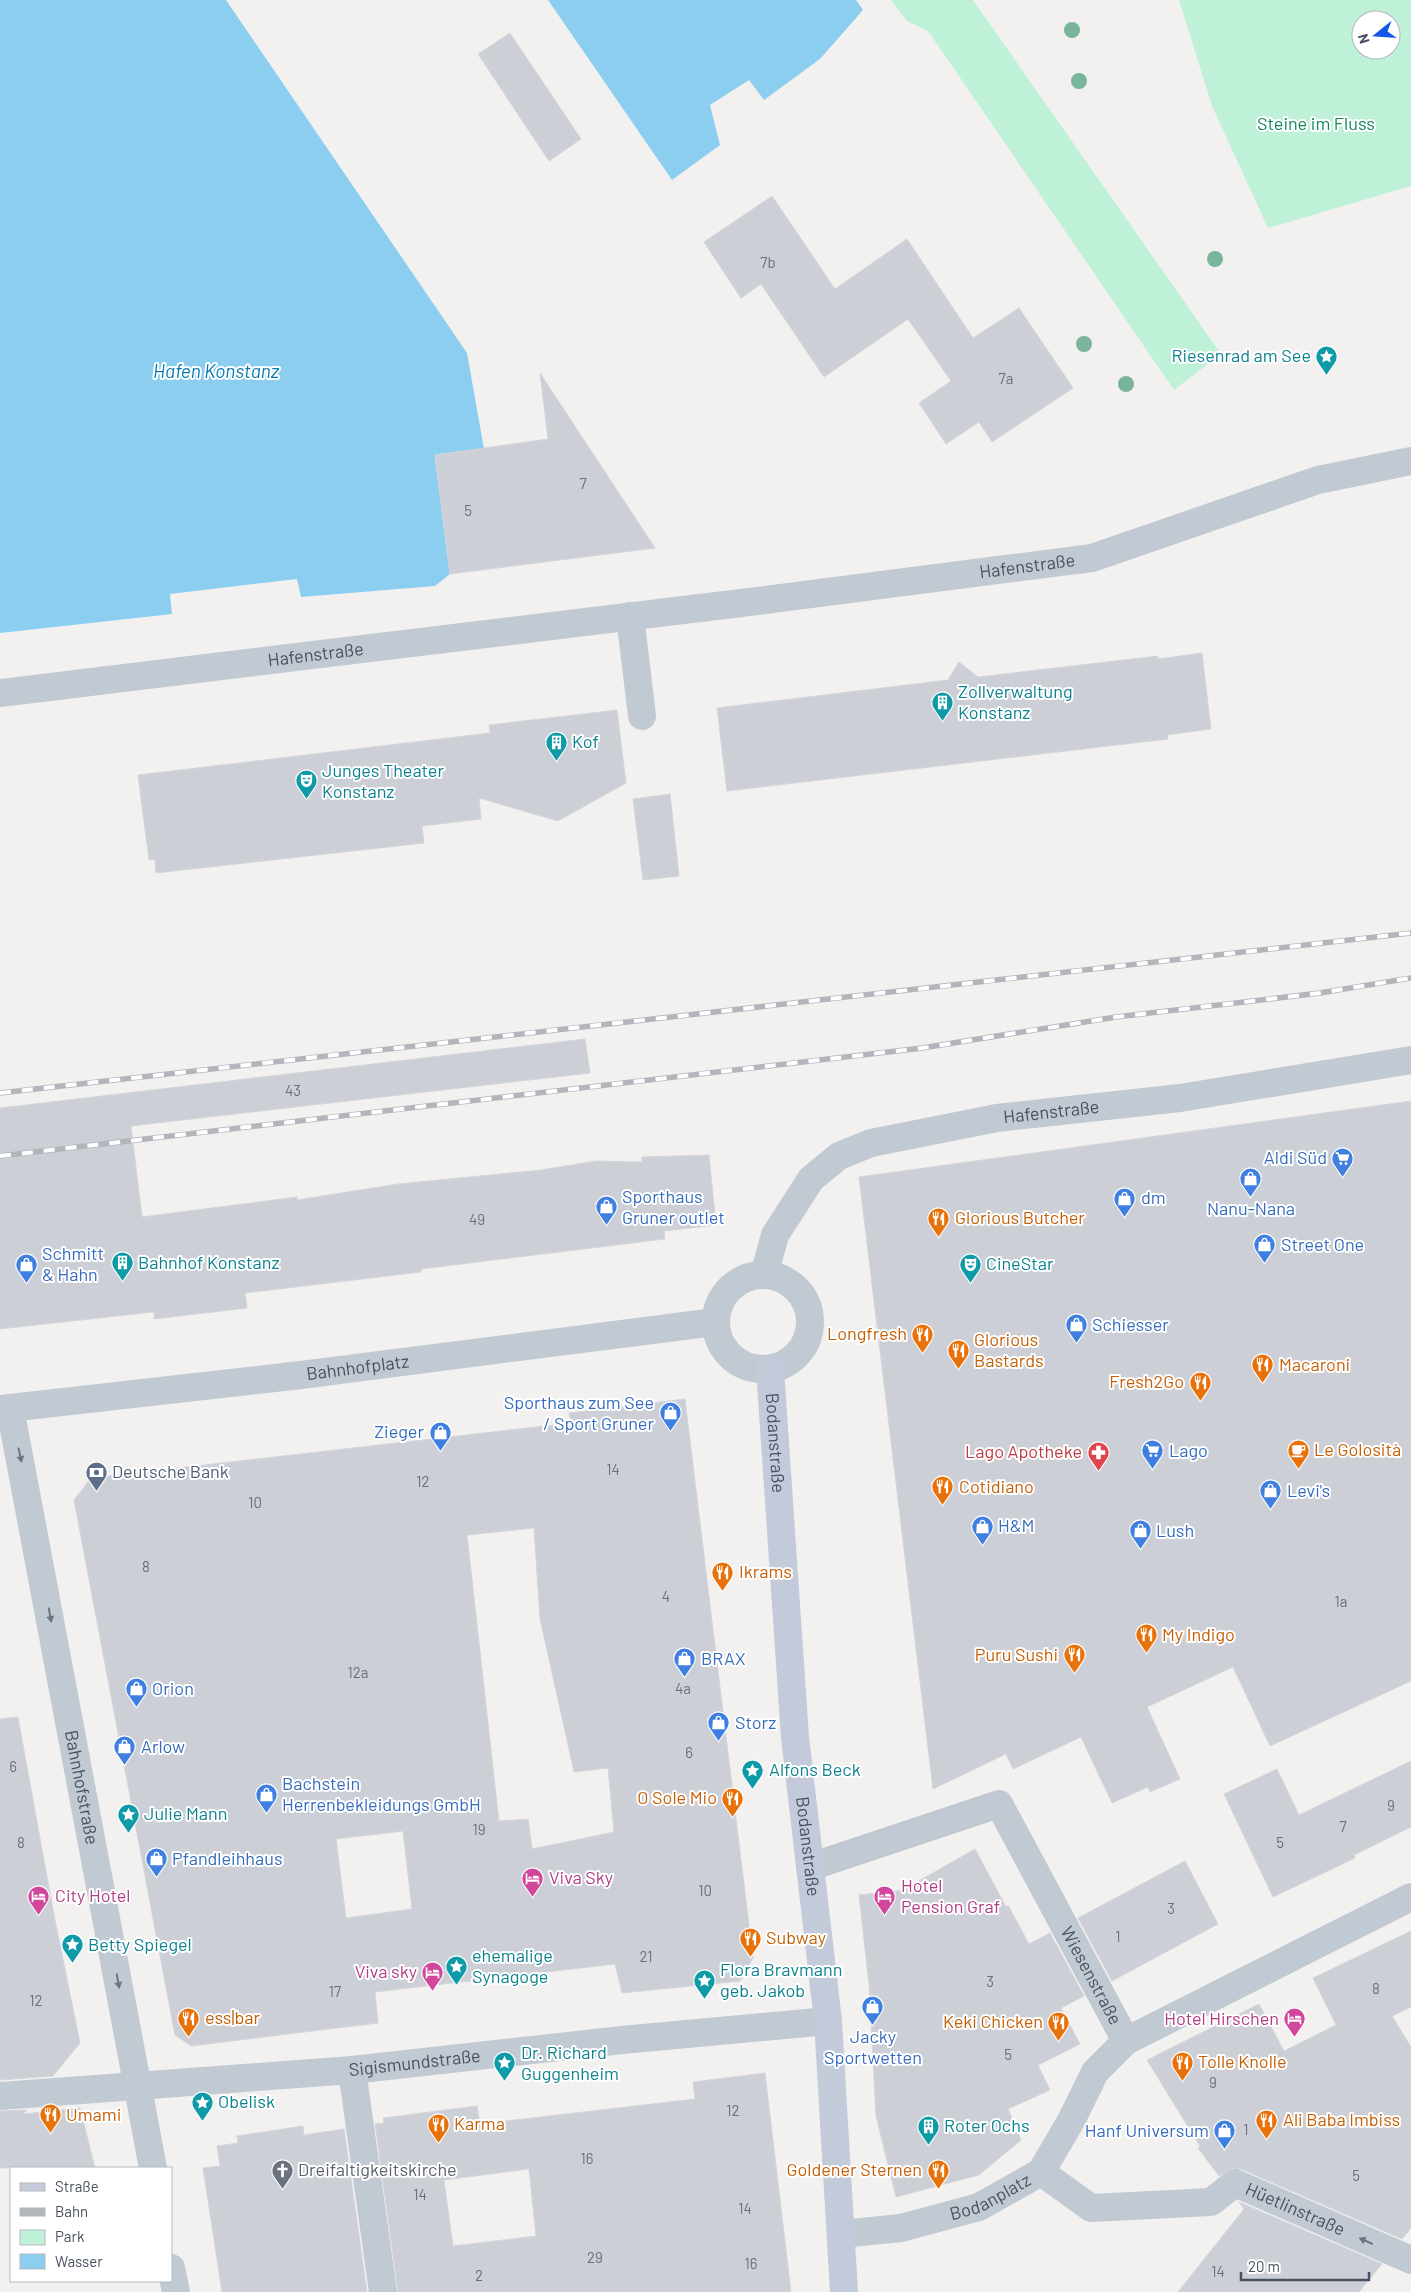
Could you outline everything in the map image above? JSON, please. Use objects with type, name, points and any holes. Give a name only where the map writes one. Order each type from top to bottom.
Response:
[{"type":"street","name":"Hafenstraße","points":[[0,693],[1092,558],[1318,480],[1411,461]]},
{"type":"street","points":[[630,616],[642,716]]},
{"type":"street","name":"Hafenstraße","points":[[764,1275],[775,1235],[812,1179],[839,1156],[870,1143],[997,1118],[1180,1098],[1411,1060]]},
{"type":"street","points":[[764,1275],[780,1278],[794,1286],[804,1297],[809,1312],[810,1328],[806,1343],[797,1356],[785,1365],[770,1369],[754,1369],[738,1363],[726,1353],[718,1339],[716,1322],[718,1307],[725,1294],[736,1283],[750,1276],[764,1275]]},
{"type":"street","name":"Bahnhofplatz","points":[[5,1408],[301,1375],[716,1322]]},
{"type":"street","name":"Bodanstraße","points":[[770,1369],[795,1736],[828,2021],[844,2292]]},
{"type":"street","name":"Bahnhofstraße","points":[[5,1408],[153,2167]]},
{"type":"street","name":"Wiesenstraße","points":[[810,1867],[999,1804],[1126,2041],[1411,1897]]},
{"type":"street","name":"Sigismundstraße","points":[[0,2096],[352,2070],[622,2040],[828,2021]]},
{"type":"street","name":"Bodanplatz","points":[[841,2234],[901,2228],[980,2208],[1041,2172],[1072,2119],[1095,2072],[1126,2041]]},
{"type":"street","points":[[352,2070],[383,2292]]},
{"type":"street","name":"Hüetlinstraße","points":[[1041,2172],[1091,2208],[1211,2202],[1235,2183],[1411,2260]]},
{"type":"street","points":[[172,2273],[176,2292]]},
{"type":"green space","points":[[891,0],[973,0],[1221,354],[1174,390],[928,31],[907,21]]},
{"type":"green space","name":"Steine im Fluss","points":[[1179,0],[1411,0],[1411,186],[1268,228],[1212,106]]},
{"type":"water","name":"Hafen Konstanz","points":[[0,0],[226,0],[467,353],[484,449],[435,455],[450,574],[435,586],[301,597],[297,579],[170,594],[172,614],[0,633]]},
{"type":"water","points":[[548,0],[856,0],[863,10],[820,59],[764,100],[749,80],[710,105],[720,145],[672,180]]},
{"type":"building","points":[[510,33],[581,139],[549,161],[478,54]]},
{"type":"building","points":[[772,196],[835,289],[907,239],[973,338],[1019,308],[1073,388],[992,442],[979,422],[946,444],[919,403],[951,381],[908,319],[824,377],[761,284],[741,298],[704,242]]},
{"type":"building","points":[[540,373],[655,548],[450,574],[435,455],[548,439]]},
{"type":"building","name":"Zollverwaltung Konstanz","points":[[1202,653],[1211,729],[1167,735],[1168,739],[727,791],[717,708],[948,680],[959,662],[978,677],[1158,656],[1158,659]]},
{"type":"building","points":[[617,710],[626,783],[558,821],[479,798],[481,819],[422,826],[424,843],[156,873],[155,859],[149,860],[138,775],[490,733],[489,725]]},
{"type":"building","points":[[670,794],[679,876],[643,880],[633,799]]},
{"type":"building","points":[[585,1039],[590,1073],[131,1126],[142,1217],[297,1197],[297,1200],[398,1184],[541,1170],[596,1161],[642,1162],[642,1157],[709,1155],[716,1225],[664,1231],[665,1239],[421,1269],[421,1272],[245,1293],[247,1308],[154,1319],[154,1312],[0,1329],[0,1108]]},
{"type":"building","name":"Lago","points":[[1411,1101],[1411,1681],[1270,1746],[1233,1667],[1147,1707],[1180,1779],[1150,1792],[1148,1787],[1112,1803],[1081,1737],[1013,1769],[1006,1754],[933,1789],[859,1177]]},
{"type":"building","points":[[685,1399],[753,1958],[740,1981],[622,1993],[615,1964],[375,1992],[378,2023],[191,2046],[175,2035],[74,1500],[91,1478],[571,1423],[569,1413]],"holes":[[[534,1528],[540,1619],[574,1772],[608,1768],[614,1832],[532,1849],[528,1819],[499,1821],[467,1535]],[[403,1831],[412,1909],[346,1918],[336,1839]]]},
{"type":"building","points":[[18,1717],[54,1915],[80,2043],[53,2076],[0,2080],[0,1719]]},
{"type":"building","points":[[1411,1761],[1411,1827],[1354,1855],[1355,1858],[1273,1897],[1224,1794],[1277,1769],[1299,1815]]},
{"type":"building","points":[[975,1849],[1006,1907],[1008,1905],[1029,1944],[1050,1933],[1084,1996],[1061,2008],[1080,2044],[1038,2065],[1050,2090],[1008,2109],[1021,2140],[979,2175],[896,2197],[876,2116],[869,1984],[859,1895],[903,1890]]},
{"type":"building","points":[[1185,1861],[1218,1924],[1112,1981],[1078,1918]]},
{"type":"building","points":[[1411,1931],[1411,2007],[1392,2016],[1411,2047],[1411,2228],[1402,2239],[1241,2169],[1233,2168],[1219,2176],[1198,2148],[1200,2146],[1147,2060],[1259,2004],[1284,2051],[1336,2025],[1313,1978]]},
{"type":"building","points":[[765,2073],[791,2292],[398,2292],[375,2124],[384,2123],[383,2118],[477,2106],[480,2124],[695,2099],[693,2082]],"holes":[[[529,2169],[536,2236],[453,2246],[444,2180]]]},
{"type":"building","points":[[80,2108],[95,2167],[0,2168],[0,2111],[27,2110],[23,2114]]},
{"type":"building","name":"Dreifaltigkeitskirche","points":[[303,2126],[304,2135],[344,2129],[367,2292],[222,2292],[203,2168],[220,2166],[217,2146],[238,2143],[237,2136]]},
{"type":"building","points":[[1239,2202],[1382,2264],[1359,2292],[1178,2292],[1244,2209]]},
{"type":"railway","points":[[0,1093],[1411,933]]},
{"type":"railway","points":[[0,1156],[922,1048],[1116,1017],[1320,993],[1411,978]]},
{"type":"place","name":"Riesenrad am See","points":[[1327,375]]},
{"type":"place","name":"Zollverwaltung Konstanz","points":[[942,721]]},
{"type":"place","name":"Kof","points":[[556,761]]},
{"type":"place","name":"Junges Theater Konstanz","points":[[306,800]]},
{"type":"place","name":"Aldi Süd","points":[[1343,1177]]},
{"type":"place","name":"Nanu-Nana","points":[[1251,1198]]},
{"type":"place","name":"dm","points":[[1125,1217]]},
{"type":"place","name":"Sporthaus Gruner outlet","points":[[606,1226]]},
{"type":"place","name":"Glorious Butcher","points":[[939,1237]]},
{"type":"place","name":"Street One","points":[[1265,1264]]},
{"type":"place","name":"Bahnhof Konstanz","points":[[122,1282]]},
{"type":"place","name":"Schmitt & Hahn","points":[[26,1283]]},
{"type":"place","name":"CineStar","points":[[970,1283]]},
{"type":"place","name":"Schiesser","points":[[1076,1344]]},
{"type":"place","name":"Longfresh","points":[[923,1353]]},
{"type":"place","name":"Glorious Bastards","points":[[958,1369]]},
{"type":"place","name":"Macaroni","points":[[1263,1384]]},
{"type":"place","name":"Fresh2Go","points":[[1200,1401]]},
{"type":"place","name":"Sporthaus zum See / Sport Gruner","points":[[670,1432]]},
{"type":"place","name":"Zieger","points":[[440,1451]]},
{"type":"place","name":"Le Golosità","points":[[1298,1469]]},
{"type":"place","name":"Lago","points":[[1153,1470]]},
{"type":"place","name":"Lago Apotheke","points":[[1098,1471]]},
{"type":"place","name":"Deutsche Bank","points":[[96,1491]]},
{"type":"place","name":"Cotidiano","points":[[943,1506]]},
{"type":"place","name":"Levi's","points":[[1271,1510]]},
{"type":"place","name":"H&M","points":[[982,1545]]},
{"type":"place","name":"Lush","points":[[1140,1550]]},
{"type":"place","name":"Ikrams","points":[[723,1591]]},
{"type":"place","name":"My Indigo","points":[[1146,1654]]},
{"type":"place","name":"Puru Sushi","points":[[1074,1674]]},
{"type":"place","name":"BRAX","points":[[685,1678]]},
{"type":"place","name":"Orion","points":[[136,1708]]},
{"type":"place","name":"Storz","points":[[719,1742]]},
{"type":"place","name":"Arlow","points":[[125,1766]]},
{"type":"place","name":"Alfons Beck","points":[[753,1789]]},
{"type":"place","name":"Bachstein Herrenbekleidungs GmbH","points":[[266,1813]]},
{"type":"place","name":"O Sole Mio","points":[[733,1817]]},
{"type":"place","name":"Julie Mann","points":[[128,1833]]},
{"type":"place","name":"Pfandleihhaus","points":[[156,1878]]},
{"type":"place","name":"Viva Sky","points":[[533,1897]]},
{"type":"place","name":"City Hotel","points":[[39,1915]]},
{"type":"place","name":"Hotel Pension Graf","points":[[885,1915]]},
{"type":"place","name":"Subway","points":[[750,1957]]},
{"type":"place","name":"Betty Spiegel","points":[[72,1964]]},
{"type":"place","name":"ehemalige Synagoge","points":[[456,1985]]},
{"type":"place","name":"Viva sky","points":[[433,1991]]},
{"type":"place","name":"Flora Bravmann geb. Jakob","points":[[704,1999]]},
{"type":"place","name":"Jacky Sportwetten","points":[[873,2026]]},
{"type":"place","name":"ess|bar","points":[[189,2037]]},
{"type":"place","name":"Hotel Hirschen","points":[[1295,2038]]},
{"type":"place","name":"Keki Chicken","points":[[1059,2041]]},
{"type":"place","name":"Tolle Knolle","points":[[1182,2081]]},
{"type":"place","name":"Dr. Richard Guggenheim","points":[[505,2082]]},
{"type":"place","name":"Obelisk","points":[[202,2121]]},
{"type":"place","name":"Umami","points":[[50,2134]]},
{"type":"place","name":"Ali Baba Imbiss","points":[[1267,2139]]},
{"type":"place","name":"Karma","points":[[438,2143]]},
{"type":"place","name":"Roter Ochs","points":[[928,2145]]},
{"type":"place","name":"Hanf Universum","points":[[1225,2150]]},
{"type":"place","name":"Dreifaltigkeitskirche","points":[[282,2189]]},
{"type":"place","name":"Goldener Sternen","points":[[938,2189]]}]
